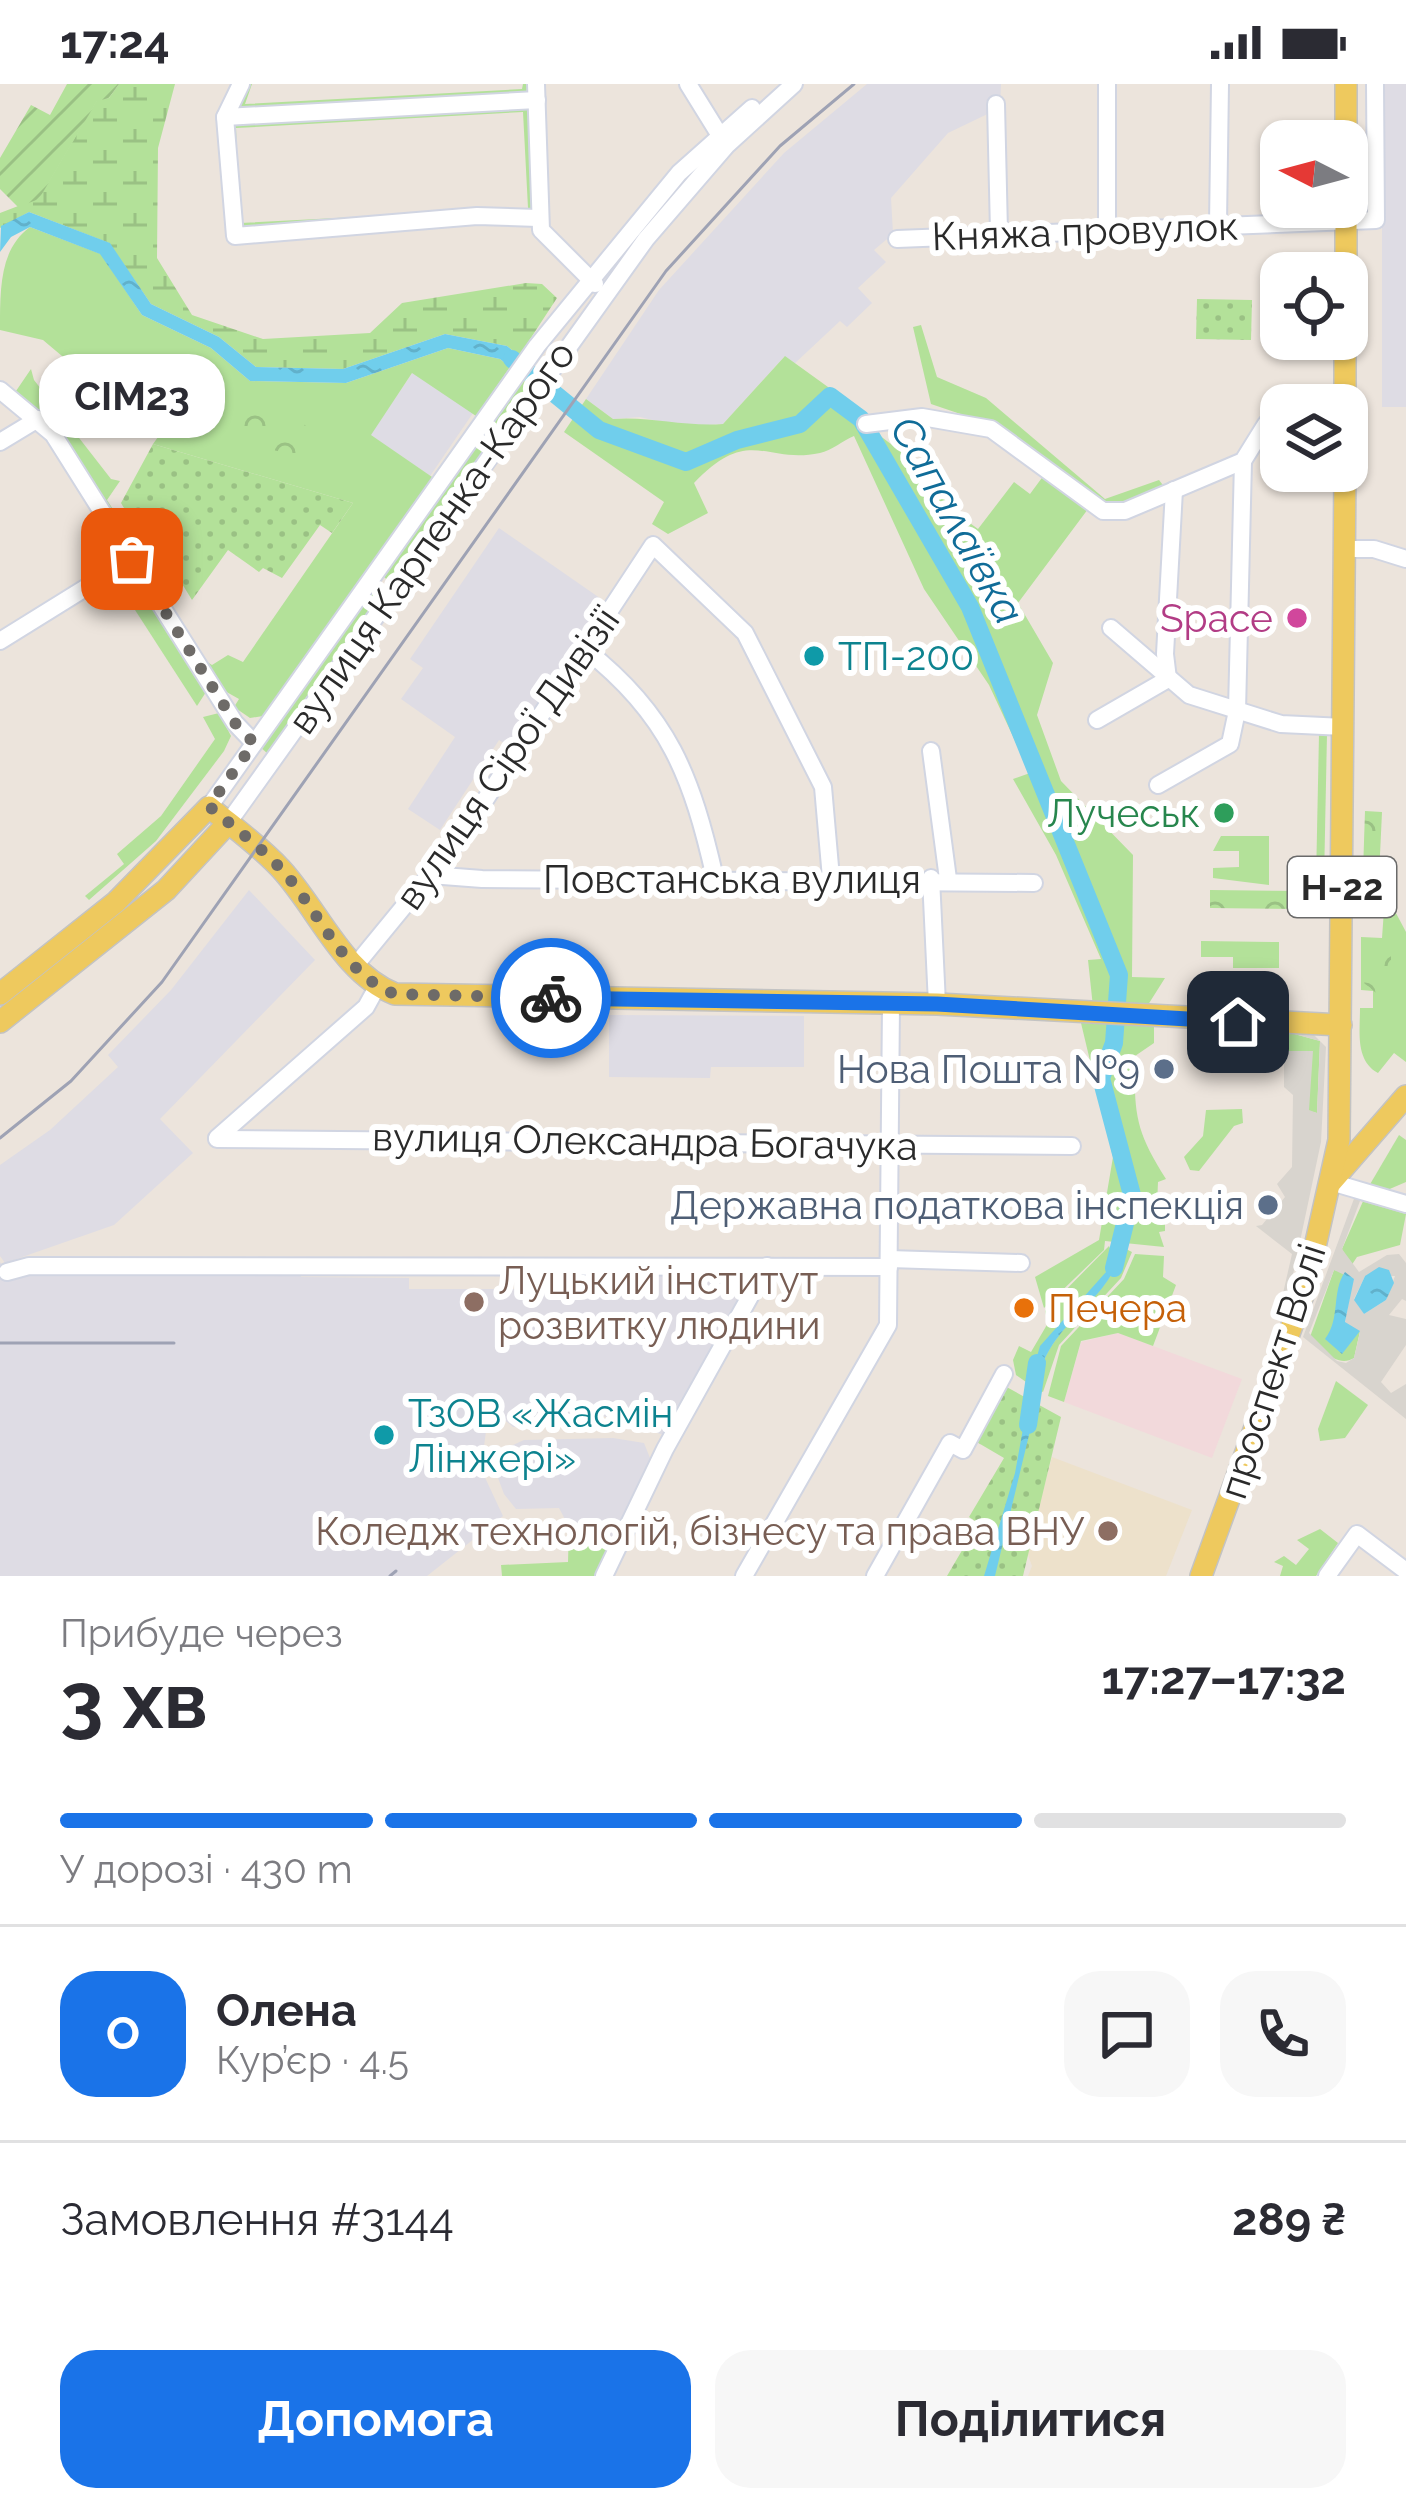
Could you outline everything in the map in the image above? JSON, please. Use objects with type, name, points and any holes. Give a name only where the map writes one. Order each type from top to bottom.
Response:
[{"type":"main road","points":[[1346,84],[1346,120]]},
{"type":"main road","name":"Н-22","points":[[1333,1173],[1341,1025],[1345,492]]},
{"type":"main road","points":[[209,806],[277,865],[355,966],[377,988],[395,994],[937,1004],[1341,1025]]},
{"type":"main road","name":"вулиця Карпенка-Карого","points":[[0,994],[116,902],[209,806]]},
{"type":"main road","name":"вулиця Карпенка-Карого","points":[[0,1022],[166,890],[228,823]]},
{"type":"main road","points":[[1333,1173],[1406,1096]]},
{"type":"main road","name":"проспект Волі","points":[[1201,1576],[1306,1287],[1333,1173]]},
{"type":"street","points":[[241,84],[225,117],[236,236],[477,216],[538,218]]},
{"type":"street","points":[[688,84],[719,134]]},
{"type":"street","points":[[1107,84],[1107,228]]},
{"type":"street","points":[[1218,224],[1220,84]]},
{"type":"street","points":[[1368,218],[1376,220],[1375,84]]},
{"type":"street","name":"вулиця Карпенка-Карого","points":[[209,806],[537,346],[719,134],[784,85]]},
{"type":"street","name":"вулиця Карпенка-Карого","points":[[228,823],[606,291],[711,162],[784,85]]},
{"type":"street","points":[[225,117],[536,92],[541,230],[606,291]]},
{"type":"street","points":[[996,104],[1000,232]]},
{"type":"street","name":"Княжа провулок","points":[[897,239],[1260,220]]},
{"type":"street","points":[[0,390],[38,419],[235,723],[254,743]]},
{"type":"street","points":[[866,424],[922,417],[991,429],[1103,512],[1125,512],[1243,460]]},
{"type":"street","points":[[0,442],[38,419]]},
{"type":"street","points":[[1158,785],[1226,749],[1237,711],[1243,460],[1260,433]]},
{"type":"street","points":[[1168,679],[1165,654],[1174,490]]},
{"type":"street","name":"вулиця Сірої Дивізії","points":[[355,966],[430,874],[653,545],[746,633],[823,787],[831,878]]},
{"type":"street","points":[[1345,549],[1374,549],[1406,559]]},
{"type":"street","points":[[0,641],[132,559]]},
{"type":"street","points":[[371,581],[385,590],[385,602]]},
{"type":"street","points":[[1111,628],[1189,695],[1281,724],[1344,727]]},
{"type":"street","points":[[586,650],[632,687],[659,722],[695,792],[715,878]]},
{"type":"street","points":[[1096,720],[1168,679]]},
{"type":"street","points":[[931,751],[939,878],[937,1004]]},
{"type":"street","name":"Повстанська вулиця","points":[[430,874],[482,880],[939,878],[1034,883]]},
{"type":"street","name":"вулиця Олександра Богачука","points":[[377,988],[366,1007],[217,1138],[1072,1146]]},
{"type":"street","points":[[744,1576],[888,1325],[891,1004]]},
{"type":"street","points":[[1333,1173],[1406,1204]]},
{"type":"street","points":[[7,1272],[29,1266],[1021,1264]]},
{"type":"street","points":[[607,1575],[665,1449],[767,1266]]},
{"type":"street","points":[[875,1576],[950,1443],[963,1450],[1004,1374]]},
{"type":"street","points":[[1328,1576],[1357,1534],[1406,1571]]},
{"type":"shaded area","points":[[867,84],[1001,84],[1000,108],[948,133],[891,198],[893,234],[874,250],[886,262],[858,288],[872,303],[847,327],[840,321],[793,365],[784,357],[723,424],[682,427],[640,417],[613,419],[586,399],[659,290],[784,153]]},
{"type":"shaded area","points":[[1382,84],[1406,84],[1406,407],[1382,407]]},
{"type":"shaded area","points":[[413,372],[473,413],[430,476],[370,435]]},
{"type":"shaded area","points":[[499,528],[607,603],[512,748],[499,740],[440,830],[408,809],[455,737],[401,699],[423,668],[410,659]]},
{"type":"shaded area","points":[[249,890],[315,960],[160,1119],[193,1153],[114,1225],[5,1263],[0,1256],[0,1165],[50,1130],[118,1067],[108,1055],[171,990]]},
{"type":"shaded area","points":[[609,1015],[804,1016],[804,1067],[711,1067],[710,1078],[609,1077]]},
{"type":"shaded area","points":[[1284,1029],[1309,1030],[1320,1041],[1326,1047],[1321,1142],[1287,1303],[1281,1302],[1292,1254],[1256,1226],[1285,1197],[1277,1184],[1292,1167],[1293,1095],[1284,1087]],"holes":[[[1287,1032],[1320,1041],[1317,1113],[1309,1110],[1313,1051],[1288,1051]]]},
{"type":"shaded area","points":[[1355,1196],[1406,1209],[1406,1214],[1360,1201],[1342,1249],[1359,1272],[1387,1255],[1399,1254],[1406,1263],[1406,1301],[1402,1299],[1389,1315],[1406,1319],[1406,1345],[1381,1382],[1391,1393],[1406,1384],[1406,1419],[1303,1337]],"holes":[[[1334,1270],[1353,1279],[1345,1323],[1360,1332],[1354,1358],[1346,1363],[1337,1361],[1309,1333]],[[1365,1276],[1395,1276],[1386,1300],[1364,1314],[1354,1299]]]},
{"type":"shaded area","points":[[0,1262],[7,1272],[300,1272],[301,1277],[409,1278],[409,1289],[544,1289],[545,1273],[755,1276],[664,1435],[580,1409],[579,1427],[513,1427],[501,1417],[488,1416],[481,1469],[503,1516],[427,1576],[0,1576]]},
{"type":"shaded area","points":[[1118,1333],[1242,1379],[1212,1458],[1064,1402],[1081,1342]]},
{"type":"shaded area","points":[[613,1438],[644,1443],[652,1463],[612,1541],[569,1527],[559,1508],[516,1509],[504,1494],[498,1478],[502,1450],[524,1440]]},
{"type":"shaded area","name":"Коледж технологій, бізнесу та права ВНУ","points":[[1052,1457],[1192,1510],[1166,1576],[1028,1576],[1032,1566],[1027,1552]]},
{"type":"green space","points":[[67,84],[119,84],[109,98],[97,101],[39,199],[18,207],[0,189],[0,158],[31,105],[50,115]]},
{"type":"green space","points":[[119,84],[175,84],[158,148],[157,258],[192,315],[263,339],[370,333],[402,303],[526,283],[542,284],[557,298],[519,356],[507,346],[445,334],[343,369],[256,367],[219,337],[151,304],[109,243],[29,212],[0,228],[0,213],[39,198],[97,100],[109,98]]},
{"type":"green space","points":[[245,84],[252,84],[245,104],[522,89],[523,84],[532,84],[533,97],[232,113]]},
{"type":"green space","points":[[533,104],[534,214],[239,232],[230,121]],"holes":[[[523,112],[528,208],[240,223],[236,128]]]},
{"type":"green space","points":[[30,227],[101,254],[142,315],[211,348],[250,381],[346,383],[448,348],[500,359],[510,367],[476,416],[412,373],[371,435],[435,479],[263,716],[250,718],[234,707],[239,699],[223,690],[204,660],[212,665],[228,655],[243,662],[353,503],[153,444],[158,437],[43,340],[0,330],[7,258]]},
{"type":"green space","points":[[1197,299],[1252,300],[1251,340],[1196,339]]},
{"type":"green space","points":[[921,325],[937,377],[986,398],[1105,499],[1159,480],[1166,489],[1124,507],[1105,507],[993,425],[931,404],[913,327]]},
{"type":"green space","points":[[785,356],[871,418],[879,435],[953,491],[944,504],[978,529],[1014,482],[1030,494],[1044,475],[1088,509],[1018,603],[1053,663],[1037,715],[1061,781],[1133,855],[1132,977],[1165,978],[1146,1008],[1093,1007],[1088,960],[1101,959],[1056,855],[1013,779],[1030,773],[989,685],[924,589],[854,436],[820,453],[757,450],[730,455],[694,483],[708,513],[668,534],[652,524],[664,502],[564,432],[586,399],[613,419],[723,424]]},
{"type":"green space","points":[[31,369],[34,380],[111,479],[120,481],[107,500],[152,570],[146,570],[48,421],[16,391]]},
{"type":"green space","points":[[523,380],[531,385],[391,583],[384,577]]},
{"type":"green space","points":[[258,396],[298,417],[327,451],[322,460],[219,439],[194,428],[188,414]]},
{"type":"green space","points":[[153,444],[353,503],[332,533],[320,525],[282,578],[263,568],[259,572],[228,550],[192,600],[165,556],[151,553],[121,503]]},
{"type":"green space","points":[[128,571],[206,692],[197,706],[115,579]]},
{"type":"green space","points":[[372,594],[379,599],[267,753],[260,747]]},
{"type":"green space","points":[[219,713],[231,736],[224,751],[156,841],[89,900],[85,896],[124,864],[117,854],[161,816],[215,739],[203,717]]},
{"type":"green space","points":[[1319,734],[1327,734],[1324,881],[1316,881]]},
{"type":"green space","points":[[1365,811],[1382,812],[1379,876],[1363,872]]},
{"type":"green space","points":[[1221,836],[1269,836],[1269,885],[1213,878],[1213,868],[1239,867],[1239,851],[1213,851]]},
{"type":"green space","points":[[1210,890],[1304,891],[1304,909],[1210,908]]},
{"type":"green space","points":[[1377,899],[1389,900],[1406,932],[1406,1062],[1394,1053],[1378,1073],[1365,1061],[1360,1036],[1360,1008],[1373,1008],[1373,991],[1361,990],[1361,937],[1382,938],[1384,910],[1376,909]]},
{"type":"green space","points":[[1201,941],[1279,942],[1279,968],[1233,968],[1233,957],[1201,957]]},
{"type":"green space","points":[[1377,943],[1391,955],[1391,981],[1381,997],[1364,983],[1367,946]]},
{"type":"green space","points":[[1081,1023],[1154,1026],[1154,1043],[1135,1056],[1135,1093],[1142,1134],[1166,1179],[1158,1182],[1157,1205],[1165,1210],[1165,1231],[1159,1232],[1164,1247],[1105,1241],[1104,1250],[1044,1308],[1035,1277],[1099,1240],[1113,1157]]},
{"type":"green space","points":[[1287,1032],[1320,1041],[1317,1113],[1309,1111],[1287,1052]]},
{"type":"green space","points":[[1242,1109],[1243,1123],[1234,1126],[1199,1171],[1190,1170],[1184,1157],[1203,1136],[1206,1110]]},
{"type":"green space","points":[[1399,1135],[1406,1140],[1406,1182],[1385,1191],[1369,1186]]},
{"type":"green space","points":[[1364,1199],[1406,1214],[1400,1245],[1357,1257],[1351,1266],[1342,1249]]},
{"type":"green space","points":[[1109,1246],[1107,1271],[1052,1335],[1029,1384],[1016,1375],[1013,1360],[1019,1346],[1031,1352],[1048,1323],[1045,1311]]},
{"type":"green space","points":[[1120,1246],[1132,1252],[1121,1278],[1059,1345],[1043,1392],[1037,1389],[1052,1346],[1106,1281]]},
{"type":"green space","points":[[1135,1254],[1164,1256],[1163,1277],[1176,1285],[1153,1346],[1118,1333],[1081,1341],[1064,1402],[1048,1396],[1061,1346],[1124,1279]]},
{"type":"green space","points":[[1334,1270],[1345,1272],[1337,1297],[1337,1325],[1360,1331],[1354,1358],[1348,1361],[1330,1356],[1310,1337]]},
{"type":"green space","points":[[1336,1381],[1368,1405],[1345,1438],[1320,1441],[1318,1429]]},
{"type":"green space","points":[[1003,1385],[1061,1417],[1023,1576],[947,1576],[978,1523],[969,1517],[1004,1458],[975,1441]]},
{"type":"green space","points":[[569,1527],[612,1541],[598,1576],[502,1576],[501,1565],[568,1562]]},
{"type":"green space","points":[[1320,1529],[1338,1543],[1316,1576],[1280,1576],[1283,1566],[1274,1562],[1284,1556],[1296,1565],[1309,1549],[1297,1540]]},
{"type":"water","points":[[29,212],[110,243],[151,304],[219,337],[256,367],[343,369],[445,334],[507,346],[519,356],[510,367],[500,359],[448,348],[346,383],[250,381],[211,348],[142,315],[100,254],[30,227],[11,237],[0,252],[1,226]]},
{"type":"water","points":[[1113,1246],[1120,1246],[1107,1282],[1052,1346],[1037,1389],[1029,1384],[1040,1346],[1106,1272]]},
{"type":"water","points":[[1379,1267],[1389,1270],[1394,1283],[1386,1300],[1364,1314],[1354,1300],[1365,1276]]},
{"type":"water","points":[[1345,1272],[1354,1279],[1345,1322],[1360,1331],[1342,1354],[1325,1339]]},
{"type":"water","points":[[1028,1401],[1036,1406],[995,1576],[984,1576],[1015,1473]]},
{"type":"waterway","name":"Сапалаївка","points":[[512,359],[599,430],[686,462],[737,440],[800,424],[830,396],[861,419],[970,607],[1119,975],[1114,1043],[1101,1078],[1132,1195],[1114,1268]]},
{"type":"waterway","name":"Сапалаївка","points":[[1028,1425],[1037,1363]]},
{"type":"railway","points":[[0,1138],[71,1081],[162,982],[666,271],[780,146],[854,84]]},
{"type":"railway","points":[[0,1343],[174,1343]]},
{"type":"railway","points":[[390,1576],[396,1571]]},
{"type":"way so far","points":[[132,559],[235,723],[254,743],[209,806],[277,865],[355,966],[377,988],[395,994],[551,998]]},
{"type":"place","name":"СІМ23","points":[[132,559]]},
{"type":"place","name":"Space","points":[[1297,618]]},
{"type":"place","name":"ТП-200","points":[[814,656]]},
{"type":"place","name":"Лучеськ","points":[[1224,813]]},
{"type":"place","name":"Нова Пошта №9","points":[[1164,1069]]},
{"type":"place","name":"Державна податкова інспекція","points":[[1268,1205]]},
{"type":"place","name":"Луцький інститут розвитку людини","points":[[474,1302]]},
{"type":"place","name":"Печера","points":[[1024,1308]]},
{"type":"place","name":"ТзОВ «Жасмін Лінжері»","points":[[384,1435]]},
{"type":"place","name":"Коледж технологій, бізнесу та права ВНУ","points":[[1108,1531]]},
{"type":"route","points":[[551,998],[937,1004],[1238,1022]]}]
